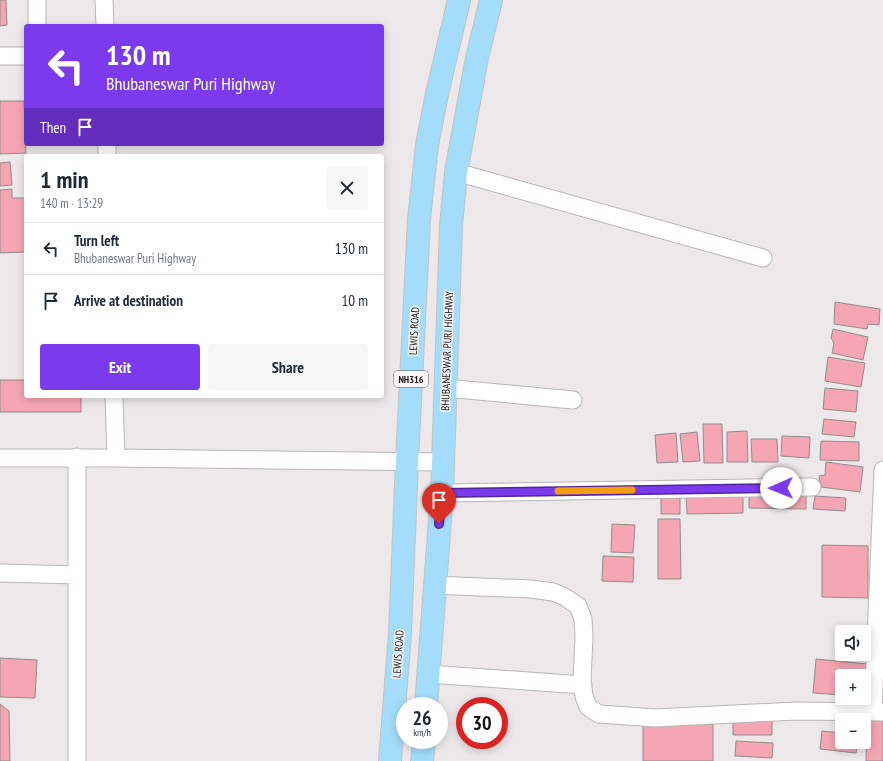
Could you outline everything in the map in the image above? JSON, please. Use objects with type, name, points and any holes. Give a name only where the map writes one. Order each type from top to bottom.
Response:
[{"type":"highway","name":"LEWIS ROAD","points":[[390,761],[400,633],[419,219],[427,153],[437,94],[460,0]]},
{"type":"highway","name":"BHUBANESWAR PURI HIGHWAY","points":[[427,697],[442,493],[451,226],[456,172],[477,58],[491,0]]},
{"type":"highway","points":[[422,761],[423,749]]},
{"type":"street","points":[[36,0],[37,24]]},
{"type":"street","points":[[104,0],[105,24]]},
{"type":"street","points":[[0,56],[24,56]]},
{"type":"street","points":[[456,172],[763,258]]},
{"type":"street","points":[[446,388],[573,400]]},
{"type":"street","points":[[114,398],[116,458]]},
{"type":"street","points":[[0,458],[77,457],[443,462]]},
{"type":"street","points":[[77,457],[77,761]]},
{"type":"street","points":[[434,585],[531,589],[553,592],[565,597],[578,606],[583,619],[584,696],[588,707],[599,714],[655,718],[796,711],[878,712],[883,470]]},
{"type":"street","points":[[442,493],[812,487]]},
{"type":"street","points":[[0,573],[77,575]]},
{"type":"street","points":[[429,674],[583,685]]},
{"type":"building","points":[[0,0],[6,0],[7,25],[0,26]]},
{"type":"building","points":[[0,101],[24,101],[24,146],[26,146],[26,153],[0,154]]},
{"type":"building","points":[[10,162],[12,185],[0,186],[0,163]]},
{"type":"building","points":[[12,189],[12,198],[24,198],[24,252],[0,253],[0,190]]},
{"type":"building","points":[[835,302],[880,309],[879,325],[868,324],[867,329],[834,324]]},
{"type":"building","points":[[833,329],[868,337],[863,360],[832,353],[834,343],[831,338]]},
{"type":"building","points":[[828,357],[865,363],[861,387],[825,381]]},
{"type":"building","points":[[0,380],[24,380],[24,398],[81,398],[81,412],[0,412]]},
{"type":"building","points":[[825,388],[858,391],[856,412],[823,409]]},
{"type":"building","points":[[824,419],[856,422],[854,437],[822,434]]},
{"type":"building","points":[[703,424],[722,424],[723,463],[704,463]]},
{"type":"building","points":[[747,431],[748,462],[727,462],[727,432]]},
{"type":"building","points":[[697,432],[700,461],[683,462],[680,434]]},
{"type":"building","points":[[676,433],[678,462],[657,463],[655,435]]},
{"type":"building","points":[[782,436],[810,437],[809,458],[781,456]]},
{"type":"building","points":[[751,439],[777,439],[778,462],[752,462]]},
{"type":"building","points":[[821,441],[859,442],[859,461],[820,460]]},
{"type":"building","points":[[826,462],[863,467],[860,492],[821,487],[819,476],[825,475]]},
{"type":"building","points":[[749,492],[806,492],[806,509],[749,508]]},
{"type":"building","points":[[661,494],[680,494],[680,514],[661,514]]},
{"type":"building","points":[[743,494],[743,513],[687,514],[686,495]]},
{"type":"building","points":[[815,496],[846,498],[845,511],[813,509]]},
{"type":"building","points":[[658,519],[680,519],[681,579],[658,579]]},
{"type":"building","points":[[612,524],[635,525],[633,553],[611,552]]},
{"type":"building","points":[[822,545],[868,546],[868,598],[822,597]]},
{"type":"building","points":[[603,556],[634,557],[633,582],[602,581]]},
{"type":"building","points":[[0,658],[37,660],[35,698],[0,697]]},
{"type":"building","points":[[816,659],[868,664],[868,669],[835,669],[835,695],[813,693]]},
{"type":"building","points":[[0,704],[9,711],[10,761],[0,761]]},
{"type":"building","points":[[733,719],[772,719],[772,735],[733,735]]},
{"type":"building","points":[[871,720],[883,721],[883,761],[866,761],[866,749],[871,749]]},
{"type":"building","points":[[643,724],[713,724],[713,761],[643,761]]},
{"type":"building","points":[[822,731],[835,732],[835,749],[857,749],[856,753],[820,749]]},
{"type":"building","points":[[736,741],[773,743],[772,758],[735,756]]},
{"type":"slow traffic","points":[[558,491],[632,490]]},
{"type":"route","points":[[439,524],[442,493],[781,488]]}]
